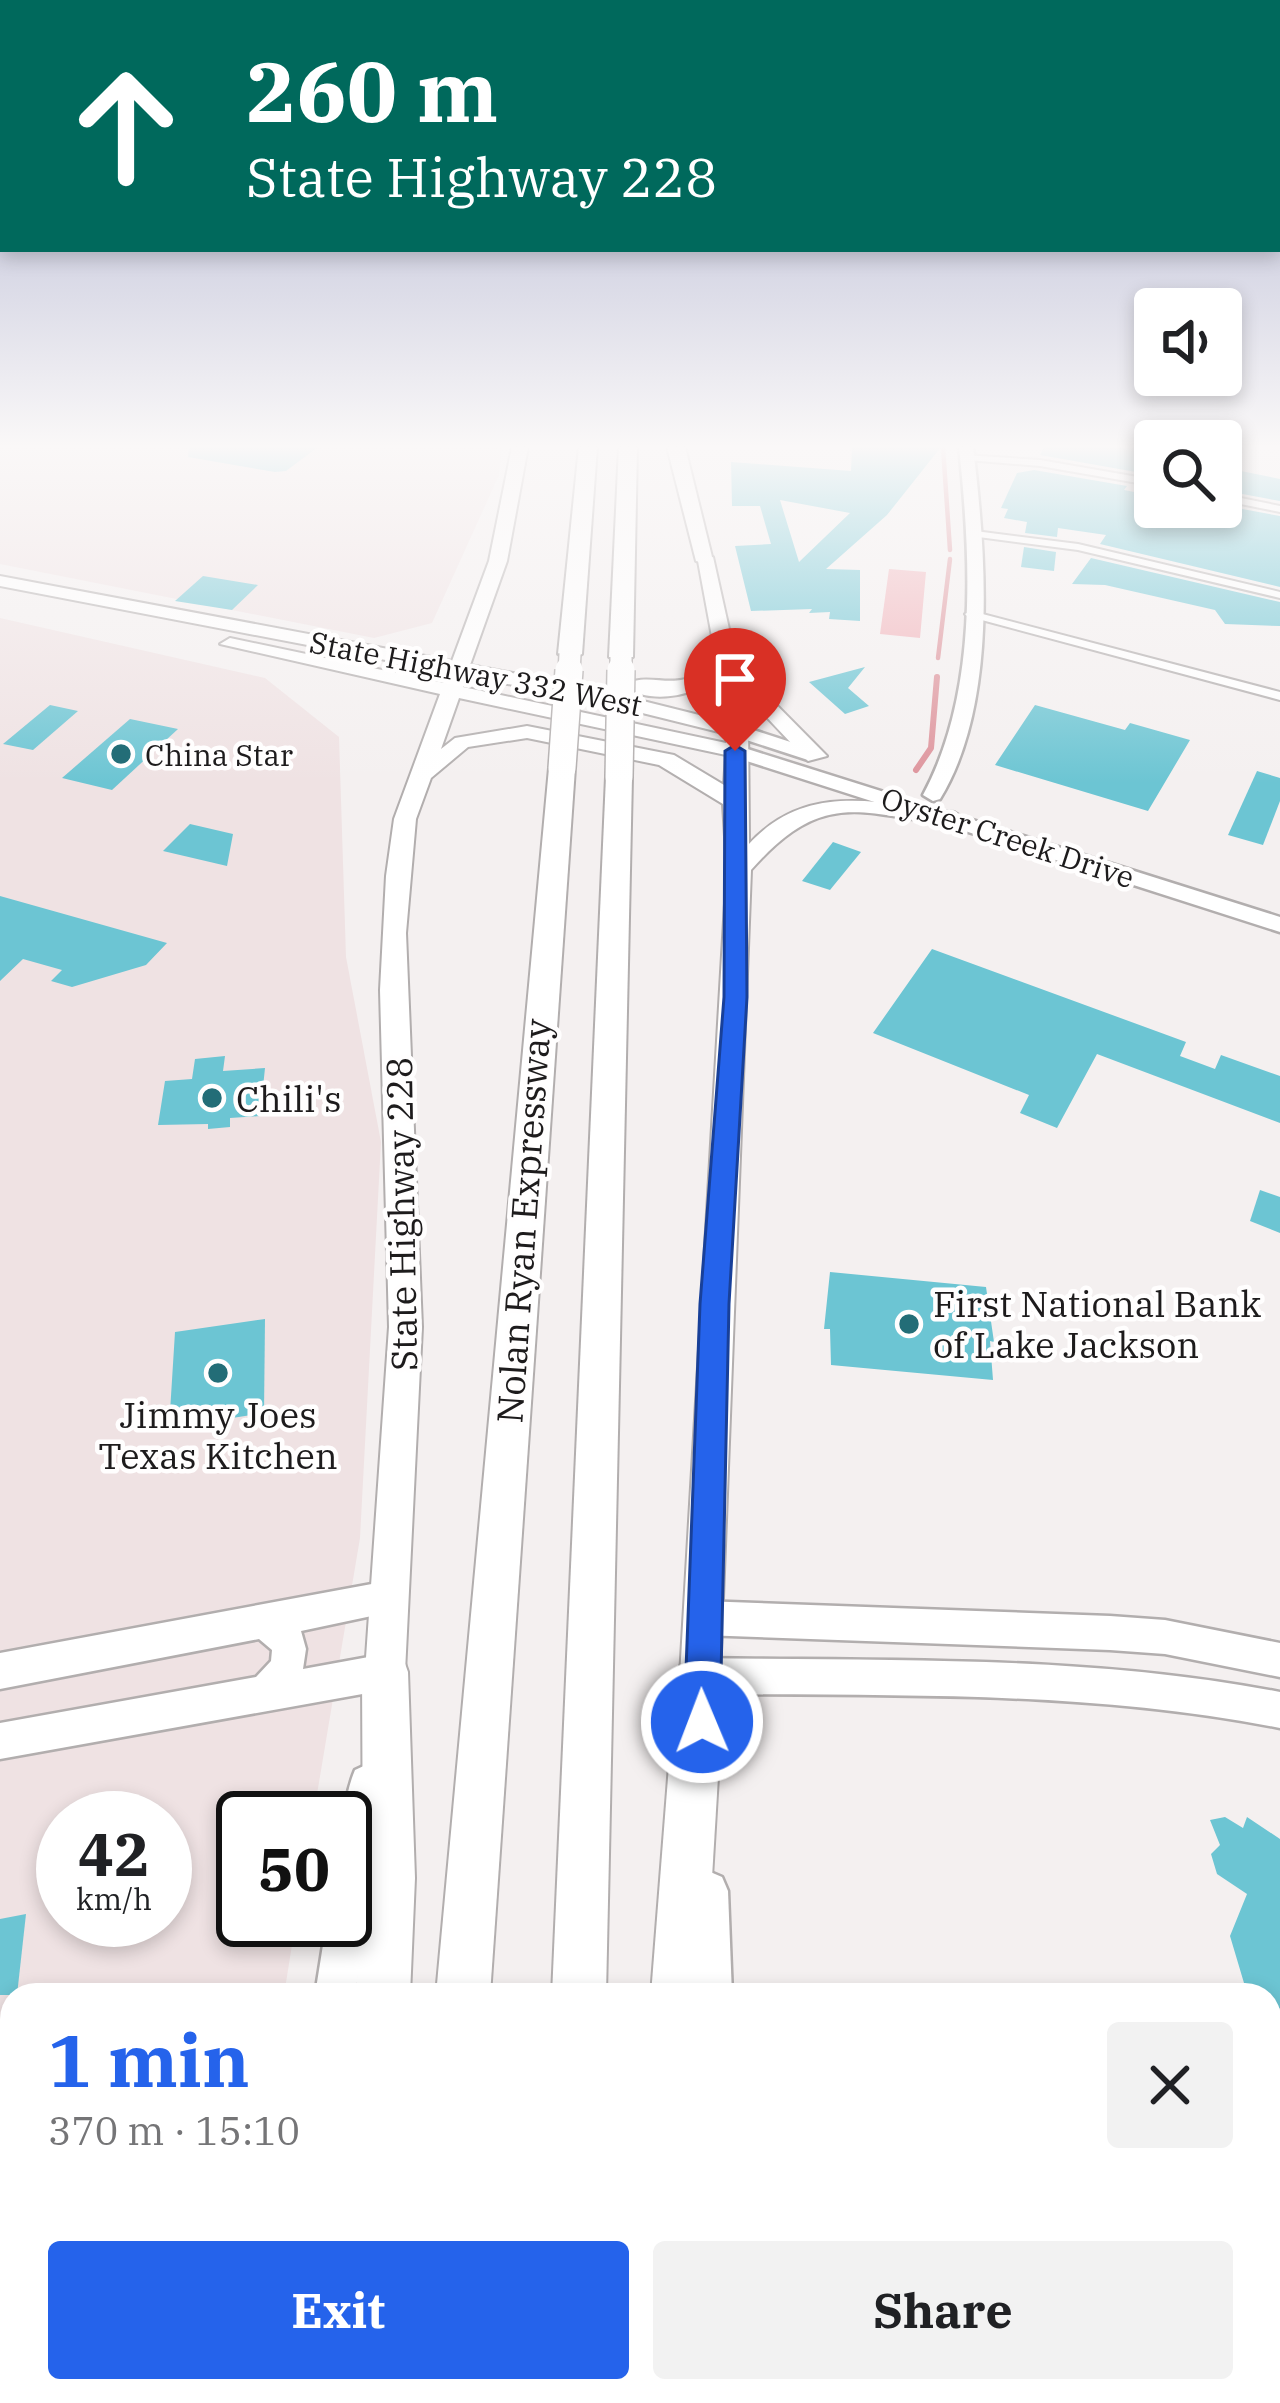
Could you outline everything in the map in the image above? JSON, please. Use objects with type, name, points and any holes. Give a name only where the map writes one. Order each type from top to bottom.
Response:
[{"type":"highway","name":"Nolan Ryan Expressway","points":[[464,1983],[578,559]]},
{"type":"highway","name":"Nolan Ryan Expressway","points":[[579,1983],[624,559]]},
{"type":"highway","points":[[383,1983],[389,1878],[385,1672]]},
{"type":"highway","points":[[679,1983],[700,1676]]},
{"type":"main road","name":"State Highway 228","points":[[385,1672],[407,1371],[394,907],[405,819],[499,559]]},
{"type":"main road","points":[[700,1676],[739,869],[736,741],[728,658],[707,561]]},
{"type":"main road","name":"State Highway 332 West","points":[[0,581],[461,668],[736,741]]},
{"type":"main road","name":"State Highway 332 West","points":[[0,596],[452,693],[736,741]]},
{"type":"main road","points":[[385,653],[442,644],[474,629],[494,654],[512,661],[657,690],[709,680],[728,658]]},
{"type":"main road","points":[[728,658],[768,712],[816,756]]},
{"type":"main road","points":[[364,674],[370,685],[427,713],[434,741]]},
{"type":"main road","points":[[420,778],[441,755],[462,742],[526,732],[667,760],[734,800]]},
{"type":"main road","points":[[739,869],[773,828],[813,808],[862,804],[954,819]]},
{"type":"street","points":[[933,795],[953,765],[974,559]]},
{"type":"street","points":[[1129,559],[1280,595]]},
{"type":"street","points":[[971,614],[1280,696]]},
{"type":"street","name":"Oyster Creek Drive","points":[[736,741],[816,756],[1280,905]]},
{"type":"street","name":"Oyster Creek Drive","points":[[736,741],[954,819],[1280,925]]},
{"type":"street","points":[[0,1671],[388,1598]]},
{"type":"street","points":[[702,1618],[1110,1633],[1226,1647],[1280,1660]]},
{"type":"street","points":[[263,1622],[288,1641],[290,1653],[286,1674],[267,1691]]},
{"type":"street","points":[[924,1627],[928,1680]]},
{"type":"street","points":[[1225,1696],[1226,1647]]},
{"type":"street","points":[[0,1741],[385,1672]]},
{"type":"street","name":"State Highway 228","points":[[337,1983],[385,1672]]},
{"type":"street","points":[[712,1983],[700,1676],[928,1680],[1225,1696],[1280,1710]]},
{"type":"shaded area","points":[[0,559],[461,559],[432,623],[374,638],[0,564]]},
{"type":"shaded area","points":[[889,569],[926,572],[920,638],[880,634]]},
{"type":"shaded area","points":[[0,618],[265,678],[339,737],[346,957],[381,1142],[360,1538],[318,1791],[216,1791],[216,1947],[292,1947],[286,1983],[0,1983]]},
{"type":"building","points":[[738,559],[837,559],[826,569],[860,570],[860,621],[829,619],[830,612],[809,613],[812,609],[751,611]]},
{"type":"building","points":[[1022,559],[1055,559],[1054,571],[1021,567]]},
{"type":"building","points":[[1090,559],[1096,559],[1280,602],[1280,626],[1225,624],[1215,610],[1105,585],[1072,584]]},
{"type":"building","points":[[1163,559],[1280,559],[1280,587]]},
{"type":"building","points":[[203,576],[258,585],[232,610],[175,601]]},
{"type":"building","points":[[865,667],[848,688],[869,706],[845,714],[809,682]]},
{"type":"building","points":[[50,705],[78,711],[33,750],[3,744]]},
{"type":"building","points":[[1035,705],[1125,730],[1130,723],[1190,740],[1148,811],[995,765]]},
{"type":"building","name":"China Star","points":[[130,719],[178,729],[112,790],[62,778]]},
{"type":"building","points":[[1257,771],[1280,778],[1280,801],[1263,845],[1228,835]]},
{"type":"building","points":[[190,824],[233,834],[227,866],[163,851]]},
{"type":"building","points":[[833,842],[861,852],[830,890],[802,881]]},
{"type":"building","points":[[0,896],[167,943],[146,965],[72,987],[51,981],[62,970],[23,959],[0,981]]},
{"type":"building","points":[[932,949],[1186,1042],[1180,1056],[1215,1069],[1221,1055],[1280,1076],[1280,1123],[1097,1054],[1057,1128],[1020,1113],[1029,1095],[873,1033]]},
{"type":"building","name":"Chili's","points":[[225,1056],[223,1071],[265,1068],[260,1116],[230,1118],[230,1127],[208,1129],[208,1124],[158,1125],[165,1081],[192,1079],[195,1059]]},
{"type":"building","points":[[1260,1190],[1280,1197],[1280,1233],[1250,1221]]},
{"type":"building","name":"First National Bank of Lake Jackson","points":[[830,1272],[986,1287],[994,1342],[990,1341],[993,1380],[831,1365],[830,1329],[824,1329]]},
{"type":"building","name":"Jimmy Joes Texas Kitchen","points":[[265,1319],[264,1413],[169,1428],[175,1332]]},
{"type":"building","points":[[1225,1817],[1243,1828],[1247,1817],[1280,1839],[1280,1983],[1244,1983],[1230,1936],[1247,1894],[1217,1874],[1211,1854],[1220,1845],[1210,1820]]},
{"type":"building","points":[[26,1914],[18,1983],[0,1983],[0,1919]]},
{"type":"waterway","points":[[938,658],[950,559]]},
{"type":"waterway","points":[[916,770],[931,748],[937,677]]},
{"type":"place","name":"China Star","points":[[121,754]]},
{"type":"place","name":"Chili's","points":[[212,1098]]},
{"type":"place","name":"First National Bank of Lake Jackson","points":[[909,1324]]},
{"type":"place","name":"Jimmy Joes Texas Kitchen","points":[[218,1373]]},
{"type":"route","points":[[702,1722],[714,1304],[736,997],[735,751]]}]
